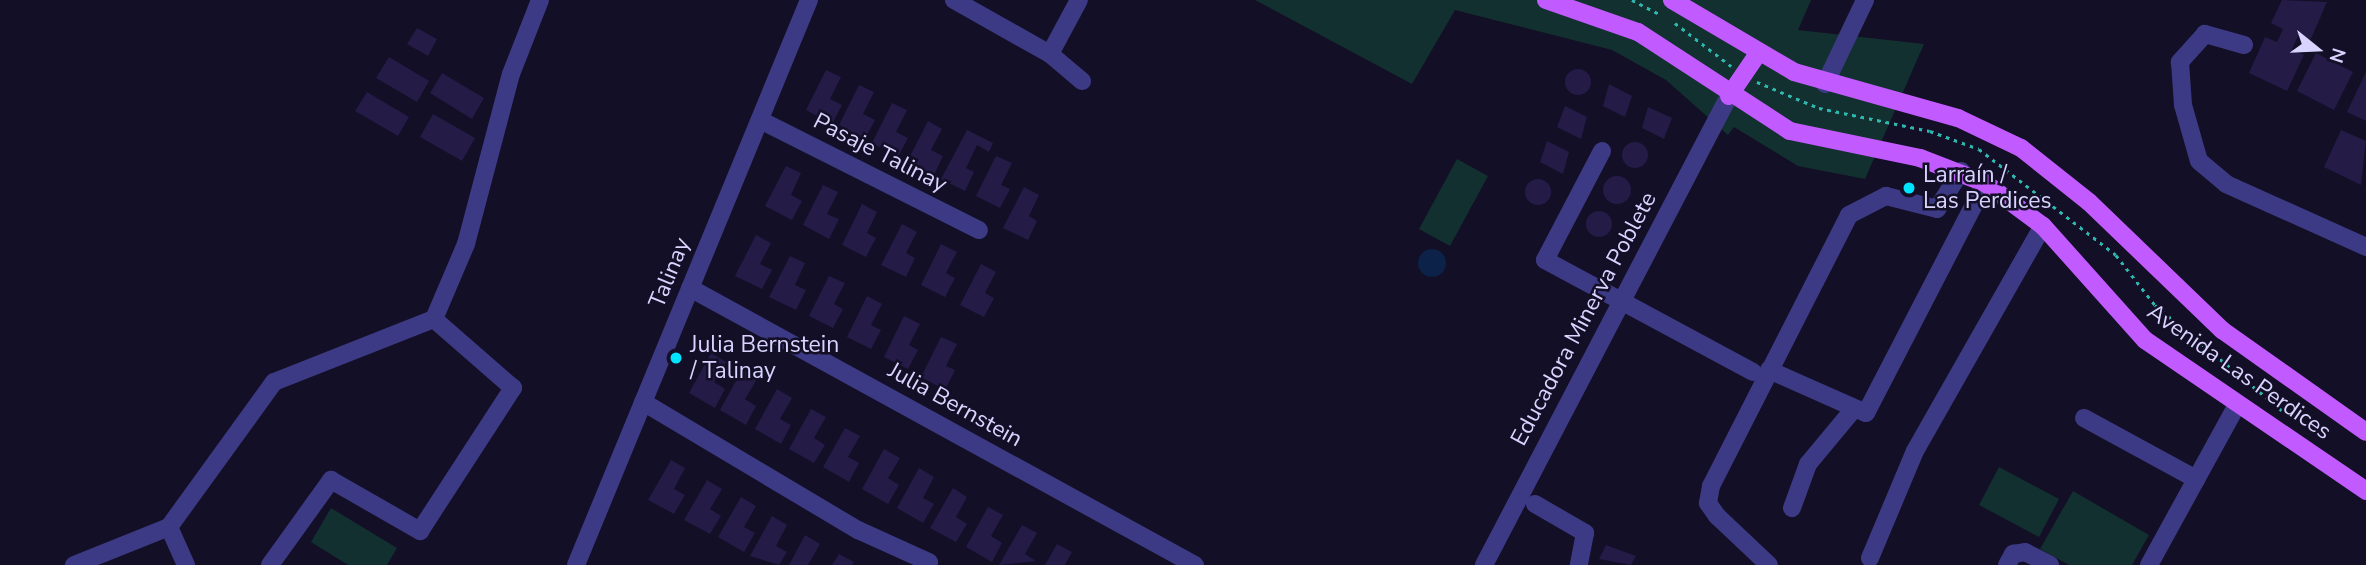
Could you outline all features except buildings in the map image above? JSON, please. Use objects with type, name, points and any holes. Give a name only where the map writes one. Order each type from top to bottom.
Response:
[{"type":"main road","name":"Avenida Las Perdices","points":[[1546,0],[1638,33],[1729,96],[1812,138],[1961,172],[1985,183],[2043,226],[2112,310],[2237,405],[2366,491]]},
{"type":"main road","name":"Avenida Las Perdices","points":[[1672,0],[1759,52],[1825,84],[1958,118],[2021,148],[2089,202],[2222,330],[2366,432]]},
{"type":"main road","points":[[1729,96],[1759,52]]},
{"type":"street","points":[[74,565],[169,527],[274,382],[434,319],[466,244],[511,74],[541,0]]},
{"type":"street","name":"Talinay","points":[[576,565],[809,0]]},
{"type":"street","points":[[954,0],[1049,54],[1082,81]]},
{"type":"street","points":[[1049,54],[1079,0]]},
{"type":"street","points":[[1825,84],[1865,0]]},
{"type":"street","points":[[2244,45],[2205,34],[2180,62],[2183,105],[2199,161],[2226,184],[2366,247]]},
{"type":"street","name":"Educadora Minerva Poblete","points":[[1484,565],[1729,96]]},
{"type":"street","name":"Pasaje Talinay","points":[[760,120],[979,230]]},
{"type":"street","points":[[1602,151],[1545,260],[1620,303],[1761,371],[1852,411],[1866,413],[1985,183]]},
{"type":"street","points":[[1769,565],[1709,503],[1761,371],[1849,215],[1886,196],[1937,209],[1961,172]]},
{"type":"street","points":[[1870,558],[1915,451],[2043,226]]},
{"type":"street","name":"Julia Bernstein","points":[[690,288],[1190,564]]},
{"type":"street","points":[[270,565],[331,480],[420,531],[513,388],[434,319]]},
{"type":"street","points":[[643,402],[844,516],[858,530],[931,564]]},
{"type":"street","points":[[2149,565],[2237,405]]},
{"type":"street","points":[[1792,508],[1808,464],[1852,411]]},
{"type":"street","points":[[2084,418],[2196,480]]},
{"type":"street","points":[[1535,504],[1586,533],[1579,565]]},
{"type":"street","points":[[169,527],[186,565]]},
{"type":"street","points":[[2007,565],[2013,554],[2025,552],[2050,565]]},
{"type":"green space","points":[[1255,0],[1811,0],[1798,30],[1924,44],[1865,179],[1798,166],[1734,127],[1728,135],[1666,80],[1612,50],[1455,10],[1412,84]]},
{"type":"green space","points":[[1457,159],[1488,176],[1450,246],[1419,229]]},
{"type":"green space","points":[[1999,467],[2059,499],[2039,537],[1979,505]]},
{"type":"green space","points":[[2073,491],[2149,535],[2132,565],[2069,565],[2040,549]]},
{"type":"green space","points":[[331,508],[397,548],[387,565],[348,565],[311,542]]},
{"type":"water","points":[[1432,249],[1442,253],[1446,263],[1442,273],[1432,277],[1422,273],[1418,263],[1422,253]]},
{"type":"place","name":"Larraín / Las Perdices","points":[[1909,188]]},
{"type":"place","name":"Julia Bernstein / Talinay","points":[[676,358]]}]
